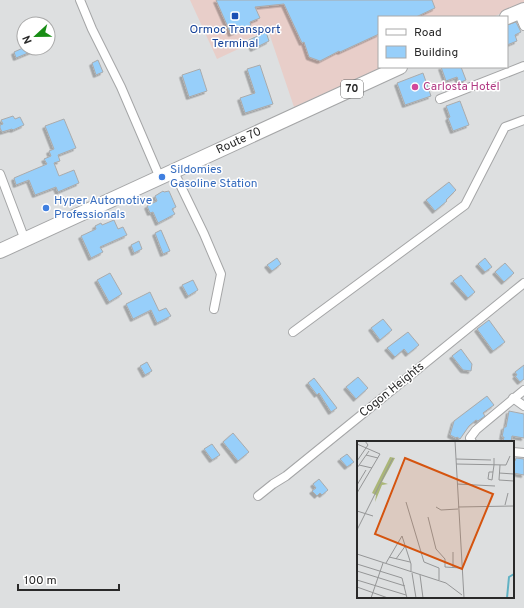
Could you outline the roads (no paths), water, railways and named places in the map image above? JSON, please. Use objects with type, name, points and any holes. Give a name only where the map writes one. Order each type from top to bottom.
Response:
[{"type":"highway","name":"Route 70","points":[[0,251],[398,68]]},
{"type":"street","points":[[80,0],[92,29],[121,87],[160,178]]},
{"type":"street","points":[[516,13],[524,26]]},
{"type":"street","points":[[440,98],[524,66]]},
{"type":"street","points":[[293,332],[465,205],[505,127],[524,120]]},
{"type":"street","points":[[174,172],[204,234],[220,274],[214,309]]},
{"type":"street","points":[[0,174],[25,240]]},
{"type":"street","name":"Cogon Heights","points":[[258,496],[286,476],[524,283]]},
{"type":"street","points":[[472,441],[470,438],[476,430],[524,390]]},
{"type":"street","points":[[513,398],[524,406]]},
{"type":"street","points":[[514,452],[524,453]]},
{"type":"place","name":"Ormoc Transport Terminal","points":[[235,16]]},
{"type":"place","name":"Carlosta Hotel","points":[[415,87]]},
{"type":"place","name":"Sildomies Gasoline Station","points":[[162,177]]},
{"type":"place","name":"Hyper Automotive Professionals","points":[[46,208]]}]
